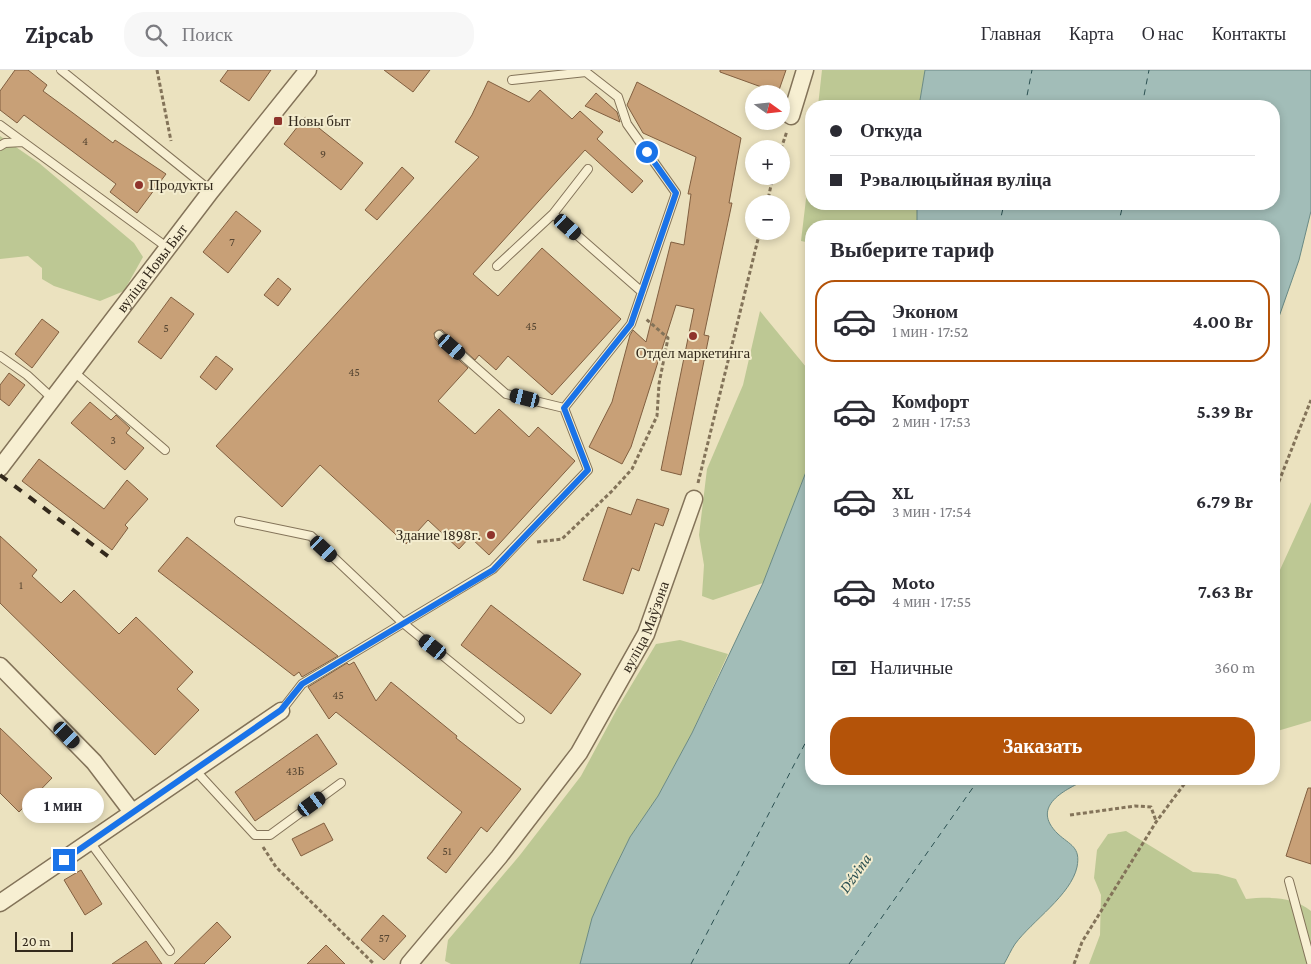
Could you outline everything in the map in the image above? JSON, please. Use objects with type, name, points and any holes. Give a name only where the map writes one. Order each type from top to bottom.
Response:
[{"type":"street","name":"вуліца Новы Быт","points":[[0,468],[211,191],[308,70]]},
{"type":"street","points":[[791,116],[805,70]]},
{"type":"street","name":"вуліца Маўзона","points":[[410,964],[499,857],[579,753],[646,634],[694,499]]},
{"type":"street","points":[[0,666],[94,762],[132,812]]},
{"type":"street","points":[[0,904],[281,710]]},
{"type":"lane","points":[[62,70],[211,191]]},
{"type":"lane","points":[[512,80],[586,72],[618,98],[627,124],[676,193],[631,324],[564,408]]},
{"type":"lane","points":[[0,125],[168,248]]},
{"type":"lane","points":[[0,146],[23,142]]},
{"type":"lane","points":[[497,266],[553,214],[588,169]]},
{"type":"lane","points":[[553,214],[642,292]]},
{"type":"lane","points":[[438,335],[506,394],[564,408]]},
{"type":"lane","points":[[0,357],[53,399]]},
{"type":"lane","points":[[74,372],[165,450]]},
{"type":"lane","points":[[281,710],[302,684],[493,570],[588,470],[564,408]]},
{"type":"lane","points":[[238,521],[310,536],[403,623],[520,719]]},
{"type":"lane","points":[[195,770],[255,835],[270,834],[341,783]]},
{"type":"lane","points":[[90,842],[170,951]]},
{"type":"lane","points":[[1289,880],[1311,962]]},
{"type":"path","points":[[157,70],[176,163]]},
{"type":"path","points":[[694,499],[721,396],[758,240]]},
{"type":"path","points":[[516,545],[562,539],[632,469],[657,416],[659,384],[668,338],[636,311]]},
{"type":"path","points":[[1280,479],[1311,400]]},
{"type":"path","points":[[1074,964],[1082,942],[1156,822],[1184,785]]},
{"type":"path","points":[[1070,815],[1135,806],[1151,807],[1156,822]]},
{"type":"path","points":[[255,835],[276,867],[374,964]]},
{"type":"green space","points":[[822,70],[925,70],[920,100],[819,100]]},
{"type":"green space","points":[[0,136],[39,163],[134,243],[143,257],[124,291],[100,301],[54,286],[42,279],[42,268],[28,256],[0,259]]},
{"type":"green space","points":[[805,207],[805,210],[917,210],[917,220],[805,220],[805,242],[801,241]]},
{"type":"green space","points":[[760,311],[805,366],[805,474],[763,583],[713,600],[702,596],[704,565],[699,535],[707,469],[743,385]]},
{"type":"green space","points":[[1311,502],[1311,721],[1280,730],[1280,570]]},
{"type":"green space","points":[[680,640],[728,654],[692,733],[658,796],[630,837],[609,880],[592,918],[580,964],[451,964],[445,961],[448,940],[520,855],[581,776],[617,709],[656,644]]},
{"type":"green space","points":[[1126,831],[1193,872],[1218,874],[1236,879],[1246,899],[1271,898],[1288,900],[1311,911],[1311,964],[1089,964],[1100,935],[1101,895],[1094,878],[1097,850],[1108,834]]},
{"type":"water","points":[[925,70],[1311,70],[1311,211],[1299,260],[1280,314],[1280,220],[917,220],[917,210],[1280,210],[1280,100],[920,100]]},
{"type":"water","name":"Dźvina","points":[[805,474],[805,785],[1076,785],[1061,793],[1054,800],[1049,807],[1047,815],[1050,824],[1058,834],[1074,847],[1076,851],[1078,860],[1073,877],[1059,898],[1022,935],[1004,964],[580,964],[592,918],[609,880],[630,837],[658,796],[692,733],[763,583]]},
{"type":"building","points":[[15,70],[28,70],[47,85],[43,91],[113,143],[115,140],[166,174],[137,213],[110,192],[116,184],[24,115],[17,123],[0,110],[0,91]]},
{"type":"building","points":[[228,70],[271,70],[249,101],[220,81]]},
{"type":"building","points":[[384,70],[430,70],[413,92]]},
{"type":"building","points":[[720,70],[786,70],[781,85],[756,85],[720,72]]},
{"type":"building","points":[[488,81],[529,102],[540,90],[572,119],[580,111],[603,132],[597,139],[643,181],[632,193],[585,150],[473,274],[498,296],[542,248],[621,319],[552,395],[508,356],[496,370],[479,355],[475,360],[442,330],[434,333],[435,339],[468,368],[438,401],[475,434],[499,409],[529,437],[538,427],[575,461],[489,555],[470,537],[459,549],[428,520],[406,544],[320,465],[282,507],[216,446],[479,157],[455,142],[472,115]]},
{"type":"building","points":[[637,82],[741,138],[729,203],[732,203],[704,335],[709,336],[681,475],[661,470],[694,309],[676,305],[631,447],[622,464],[589,447],[612,402],[633,330],[646,342],[671,242],[684,245],[691,194],[688,194],[696,157],[643,133],[627,105]]},
{"type":"building","points":[[596,93],[617,112],[620,122],[585,106]]},
{"type":"building","points":[[305,117],[363,163],[341,190],[284,144]]},
{"type":"building","points":[[402,167],[414,178],[377,220],[365,210]]},
{"type":"building","points":[[236,211],[261,231],[228,273],[203,252]]},
{"type":"building","points":[[278,278],[291,289],[278,306],[264,295]]},
{"type":"building","points":[[171,297],[194,314],[161,359],[138,342]]},
{"type":"building","points":[[42,319],[59,332],[32,368],[15,354]]},
{"type":"building","points":[[216,356],[233,369],[216,390],[200,377]]},
{"type":"building","points":[[9,373],[25,385],[9,406],[0,399],[0,385]]},
{"type":"building","points":[[90,402],[111,420],[116,415],[130,428],[126,433],[144,448],[125,470],[71,423]]},
{"type":"building","points":[[39,459],[104,509],[127,480],[148,499],[125,525],[128,528],[112,550],[22,481]]},
{"type":"building","points":[[637,499],[669,509],[663,526],[655,523],[639,571],[632,568],[623,594],[583,580],[608,507],[631,515]]},
{"type":"building","points":[[0,536],[37,570],[32,576],[61,603],[74,590],[119,634],[136,617],[193,672],[177,689],[199,710],[155,755],[0,603]]},
{"type":"building","points":[[187,537],[338,656],[302,677],[299,672],[294,676],[158,571]]},
{"type":"building","points":[[491,605],[581,674],[551,714],[461,645]]},
{"type":"building","points":[[354,662],[376,701],[391,682],[457,736],[456,738],[521,789],[487,832],[481,827],[446,873],[427,858],[462,812],[336,712],[329,719],[308,687],[347,663],[349,665]]},
{"type":"building","points":[[0,728],[52,778],[19,812],[0,793]]},
{"type":"building","points":[[317,734],[337,764],[255,821],[235,792]]},
{"type":"building","points":[[1308,788],[1311,788],[1311,864],[1286,856]]},
{"type":"building","points":[[324,823],[333,840],[301,856],[292,839]]},
{"type":"building","points":[[81,870],[102,904],[85,915],[64,880]]},
{"type":"building","points":[[383,915],[406,936],[384,960],[361,940]]},
{"type":"building","points":[[217,922],[231,937],[204,964],[174,964]]},
{"type":"building","points":[[146,941],[162,964],[112,964]]},
{"type":"building","points":[[326,945],[345,964],[307,964]]},
{"type":"ferry route","points":[[1026,100],[1032,70]]},
{"type":"ferry route","points":[[1143,100],[1149,70]]},
{"type":"ferry route","points":[[1000,220],[1003,210]]},
{"type":"ferry route","points":[[1119,220],[1122,210]]},
{"type":"ferry route","points":[[691,964],[805,744]]},
{"type":"ferry route","points":[[849,964],[975,785]]},
{"type":"railway","points":[[0,475],[109,557]]},
{"type":"place","name":"Новы быт","points":[[278,121]]},
{"type":"place","name":"Продукты","points":[[139,185]]},
{"type":"place","name":"Отдел маркетинга","points":[[693,336]]},
{"type":"place","name":"Здание 1898г.","points":[[491,535]]},
{"type":"route","points":[[64,860],[281,710],[302,684],[493,570],[588,470],[564,408],[631,324],[676,193],[647,152]]}]
